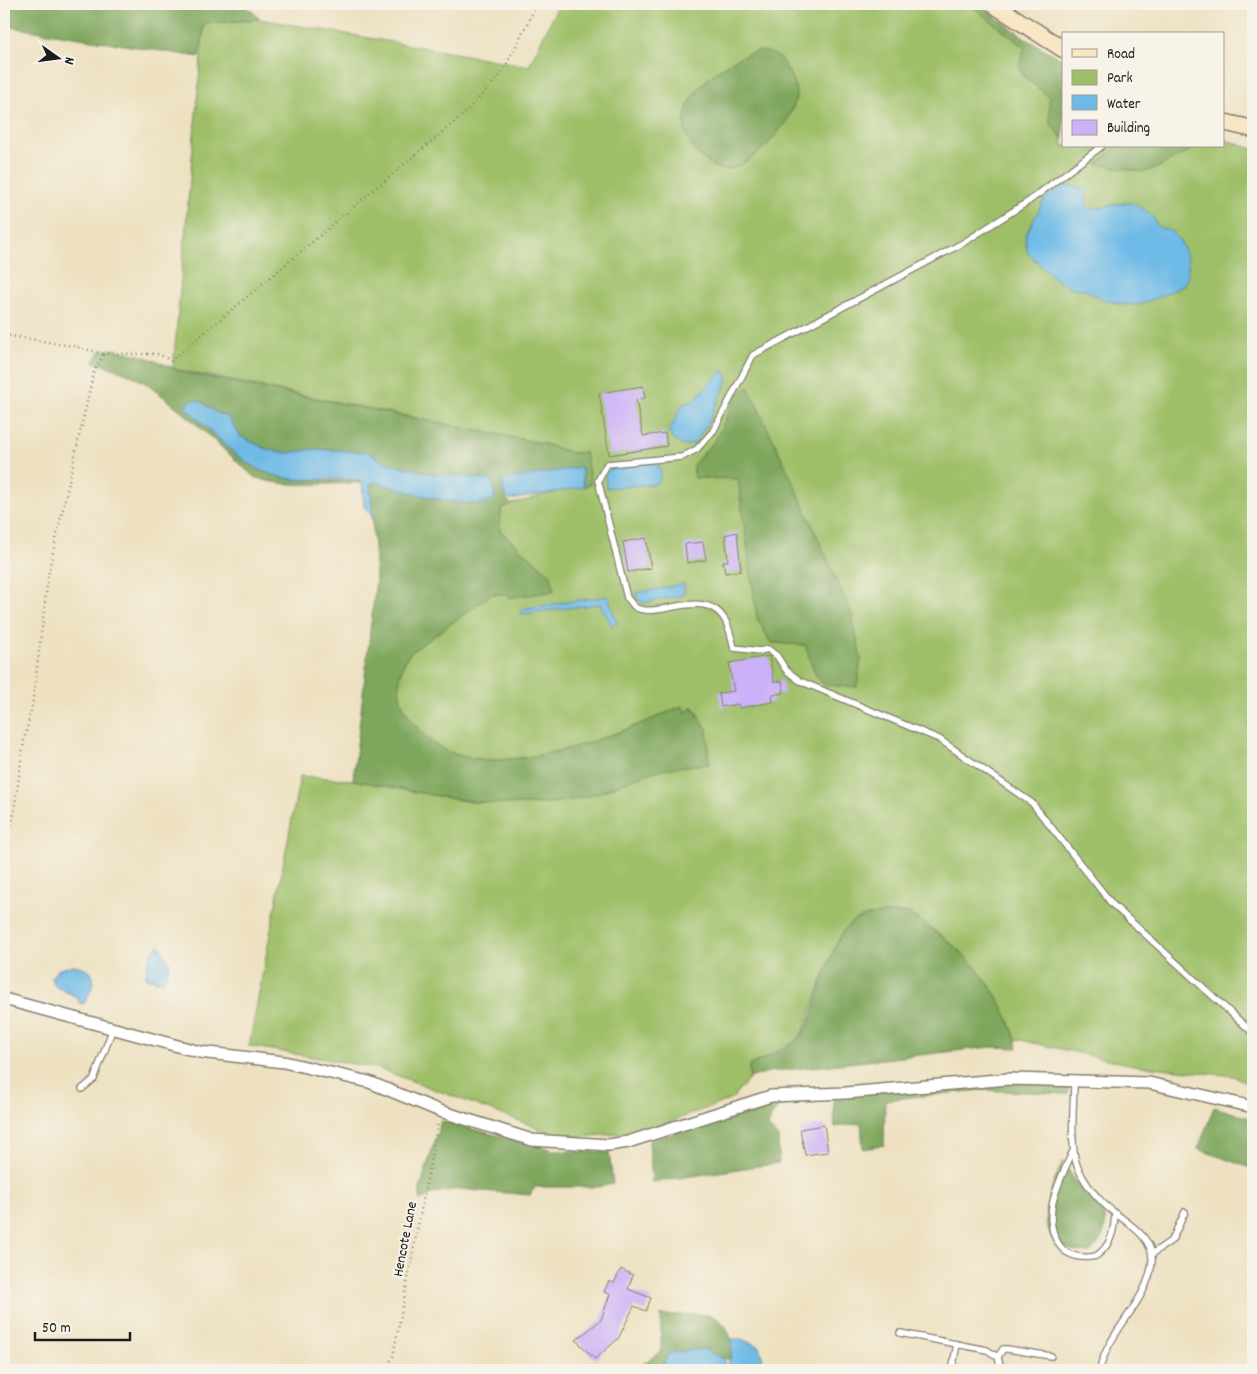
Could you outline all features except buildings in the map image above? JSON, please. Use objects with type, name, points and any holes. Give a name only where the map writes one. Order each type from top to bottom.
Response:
[{"type":"main road","points":[[993,4],[1062,48]]},
{"type":"main road","points":[[1224,122],[1253,129]]},
{"type":"street","points":[[4,998],[200,1052],[284,1062],[369,1082],[440,1111],[532,1140],[609,1144],[628,1142],[771,1096],[846,1093],[1009,1079],[1149,1083],[1253,1107]]},
{"type":"lane","points":[[1099,148],[1029,201],[963,243],[752,355],[714,430],[696,449],[682,457],[607,464],[598,480],[627,598],[635,607],[645,610],[697,604],[712,606],[726,620],[734,648],[760,651],[768,649],[777,656],[786,670],[800,681],[947,744],[1032,803],[1112,904],[1253,1033]]},
{"type":"lane","points":[[82,1088],[94,1079],[113,1028]]},
{"type":"lane","points":[[1074,1081],[1073,1151],[1077,1167],[1086,1183],[1116,1214],[1146,1240],[1152,1254],[1150,1270],[1142,1289],[1130,1315],[1104,1353],[1100,1370]]},
{"type":"lane","points":[[1073,1151],[1059,1184],[1050,1215],[1054,1236],[1062,1250],[1074,1256],[1096,1256],[1108,1244],[1112,1236],[1116,1214]]},
{"type":"lane","points":[[1152,1254],[1172,1240],[1185,1212]]},
{"type":"lane","points":[[900,1333],[988,1350],[998,1357],[1001,1370]]},
{"type":"lane","points":[[952,1370],[957,1344]]},
{"type":"lane","points":[[998,1357],[1007,1348],[1051,1356]]},
{"type":"path","points":[[4,335],[73,346],[104,354],[159,354],[171,361],[465,113],[502,73],[537,4]]},
{"type":"path","points":[[4,849],[13,819],[24,740],[32,707],[49,570],[94,371],[104,354]]},
{"type":"path","name":"Hencote Lane","points":[[386,1370],[393,1356],[440,1111]]},
{"type":"green space","points":[[4,4],[245,4],[260,19],[204,24],[199,57],[4,26]]},
{"type":"green space","points":[[559,4],[969,4],[1062,71],[1062,148],[1224,148],[1224,139],[1253,149],[1253,1086],[1234,1076],[1133,1065],[1016,1039],[1003,1008],[975,967],[938,933],[912,917],[848,925],[824,975],[803,1032],[794,1042],[749,1066],[750,1078],[732,1099],[642,1132],[565,1138],[377,1068],[249,1046],[300,776],[353,780],[471,802],[538,804],[607,790],[644,774],[672,767],[709,764],[707,729],[693,706],[686,713],[682,706],[628,729],[567,749],[535,756],[504,759],[475,758],[442,749],[420,731],[403,707],[399,683],[403,667],[410,653],[492,594],[503,594],[551,575],[500,531],[501,507],[590,483],[572,453],[545,444],[173,369],[204,24],[260,19],[529,66]]},
{"type":"green space","points":[[969,4],[978,4],[1028,40],[1062,59],[1062,139],[1050,123],[1049,97],[1021,72],[1021,58],[1025,48]]},
{"type":"green space","points":[[759,51],[773,54],[786,66],[796,89],[793,107],[780,129],[761,150],[739,165],[725,170],[719,169],[706,161],[691,144],[685,127],[686,110],[695,94],[708,79],[741,57]]},
{"type":"green space","points":[[1116,148],[1194,148],[1157,168],[1143,172],[1096,164]]},
{"type":"green space","points":[[114,349],[146,357],[186,373],[545,444],[572,453],[585,452],[591,483],[584,487],[581,467],[504,494],[511,505],[501,508],[500,531],[551,575],[554,591],[509,598],[503,594],[492,594],[410,653],[403,667],[399,683],[403,707],[419,730],[439,747],[470,758],[499,760],[531,757],[598,740],[682,706],[686,713],[692,706],[707,729],[709,764],[662,770],[636,777],[581,798],[544,803],[516,804],[462,800],[353,780],[376,580],[370,483],[374,482],[441,500],[477,503],[451,478],[384,462],[373,454],[315,449],[288,453],[266,449],[240,436],[228,417],[215,412],[200,401],[185,407],[233,451],[260,469],[292,479],[315,481],[354,480],[362,483],[293,484],[267,481],[254,477],[185,414],[149,385],[127,373],[94,362],[100,351]]},
{"type":"green space","points":[[748,387],[794,484],[852,615],[861,659],[857,687],[824,685],[815,674],[805,645],[771,643],[757,618],[738,479],[695,478],[693,465],[716,439],[738,394]]},
{"type":"green space","points":[[883,913],[910,913],[944,938],[969,961],[999,1001],[1007,1016],[1018,1048],[991,1047],[768,1072],[750,1078],[749,1066],[794,1043],[804,1032],[815,1006],[831,956],[845,929],[857,919]]},
{"type":"green space","points":[[1068,1082],[1068,1094],[980,1090],[885,1100],[884,1145],[863,1149],[861,1123],[835,1127],[833,1096],[931,1085]]},
{"type":"green space","points":[[777,1102],[779,1106],[771,1117],[768,1127],[778,1137],[779,1163],[652,1182],[649,1141]]},
{"type":"green space","points":[[1214,1107],[1253,1119],[1253,1169],[1198,1149]]},
{"type":"green space","points":[[441,1121],[558,1151],[609,1152],[613,1184],[597,1187],[535,1187],[530,1195],[459,1189],[434,1193],[420,1200],[420,1188]]},
{"type":"green space","points":[[1063,1161],[1082,1191],[1104,1213],[1105,1224],[1100,1241],[1088,1253],[1069,1249],[1057,1242],[1049,1232],[1047,1206],[1056,1176]]},
{"type":"green space","points":[[701,1314],[718,1319],[730,1334],[732,1347],[729,1359],[724,1359],[703,1349],[669,1353],[664,1362],[665,1370],[635,1370],[661,1351],[661,1315]]},
{"type":"water","points":[[1063,185],[1087,188],[1086,204],[1089,209],[1131,203],[1149,213],[1160,228],[1170,231],[1176,236],[1184,249],[1187,257],[1188,272],[1183,286],[1142,304],[1127,305],[1105,300],[1084,289],[1071,288],[1055,279],[1027,252],[1025,236],[1045,199]]},
{"type":"water","points":[[723,370],[728,379],[708,423],[695,443],[683,446],[672,439],[669,431],[683,404],[692,402]]},
{"type":"water","points":[[193,400],[200,401],[215,412],[228,417],[240,436],[266,449],[288,453],[315,449],[368,452],[384,462],[434,474],[492,480],[495,498],[471,504],[455,502],[436,499],[374,482],[370,484],[373,518],[364,507],[362,483],[359,481],[343,479],[294,479],[277,476],[261,470],[233,452],[184,407]]},
{"type":"water","points":[[657,462],[661,474],[656,484],[606,488],[605,475],[610,469]]},
{"type":"water","points":[[581,467],[584,487],[510,500],[504,494],[502,480]]},
{"type":"water","points":[[684,584],[684,595],[644,603],[637,599],[636,593]]},
{"type":"water","points":[[608,596],[617,623],[612,626],[600,604],[522,614],[521,609]]},
{"type":"water","points":[[159,945],[170,964],[163,982],[146,978],[152,952]]},
{"type":"water","points":[[73,965],[82,967],[92,974],[93,984],[84,1004],[79,1003],[79,998],[56,987],[51,978],[57,970]]},
{"type":"water","points":[[731,1339],[741,1339],[759,1346],[763,1360],[756,1370],[726,1370],[732,1352]]},
{"type":"water","points":[[703,1349],[724,1359],[724,1370],[665,1370],[664,1362],[669,1353]]}]
